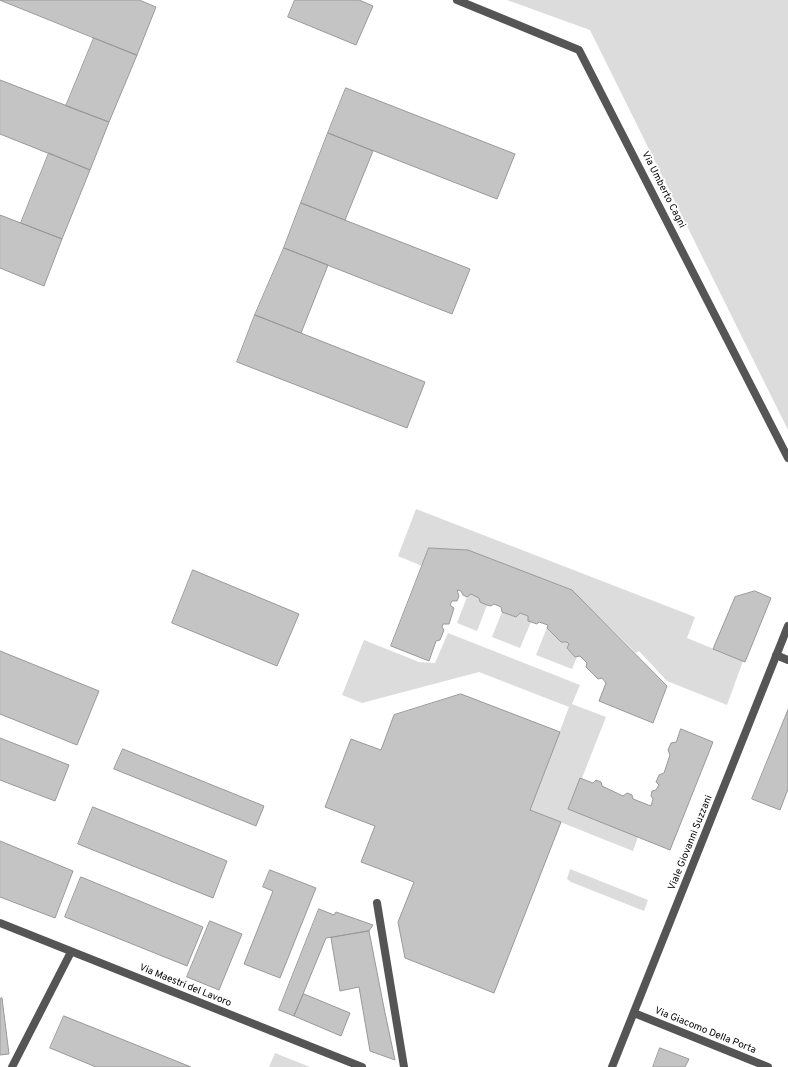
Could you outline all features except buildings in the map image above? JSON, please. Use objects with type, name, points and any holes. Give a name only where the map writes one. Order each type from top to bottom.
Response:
[{"type":"street","name":"Via Umberto Cagni","points":[[457,0],[472,3],[579,50],[788,458]]},
{"type":"street","name":"Viale Giovanni Suzzani","points":[[612,1067],[788,626]]},
{"type":"street","points":[[776,655],[788,660]]},
{"type":"street","points":[[377,903],[404,1067]]},
{"type":"street","name":"Via Maestri del Lavoro","points":[[0,923],[362,1067]]},
{"type":"street","points":[[12,1067],[71,952]]},
{"type":"street","name":"Via Giacomo Della Porta","points":[[634,1013],[768,1067]]},
{"type":"shaded area","points":[[507,0],[788,0],[788,430],[590,30]]},
{"type":"shaded area","points":[[416,509],[695,617],[687,638],[743,661],[727,705],[667,681],[639,651],[636,653],[572,590],[468,550],[429,548],[422,566],[398,556]]},
{"type":"shaded area","points":[[471,594],[479,598],[481,602],[487,605],[477,631],[457,623],[467,597]]},
{"type":"shaded area","points":[[502,612],[516,617],[520,613],[528,616],[528,621],[531,622],[520,648],[492,637]]},
{"type":"shaded area","points":[[548,625],[548,628],[561,642],[567,642],[569,644],[567,648],[575,657],[577,657],[572,669],[536,655]]},
{"type":"shaded area","points":[[448,633],[580,685],[572,704],[606,717],[568,809],[638,837],[633,851],[530,810],[569,707],[479,672],[362,703],[342,695],[364,640],[419,662],[435,663]]},
{"type":"shaded area","points":[[570,869],[648,900],[644,911],[571,882],[567,879]]},
{"type":"shaded area","points":[[275,1053],[310,1067],[269,1067]]}]
